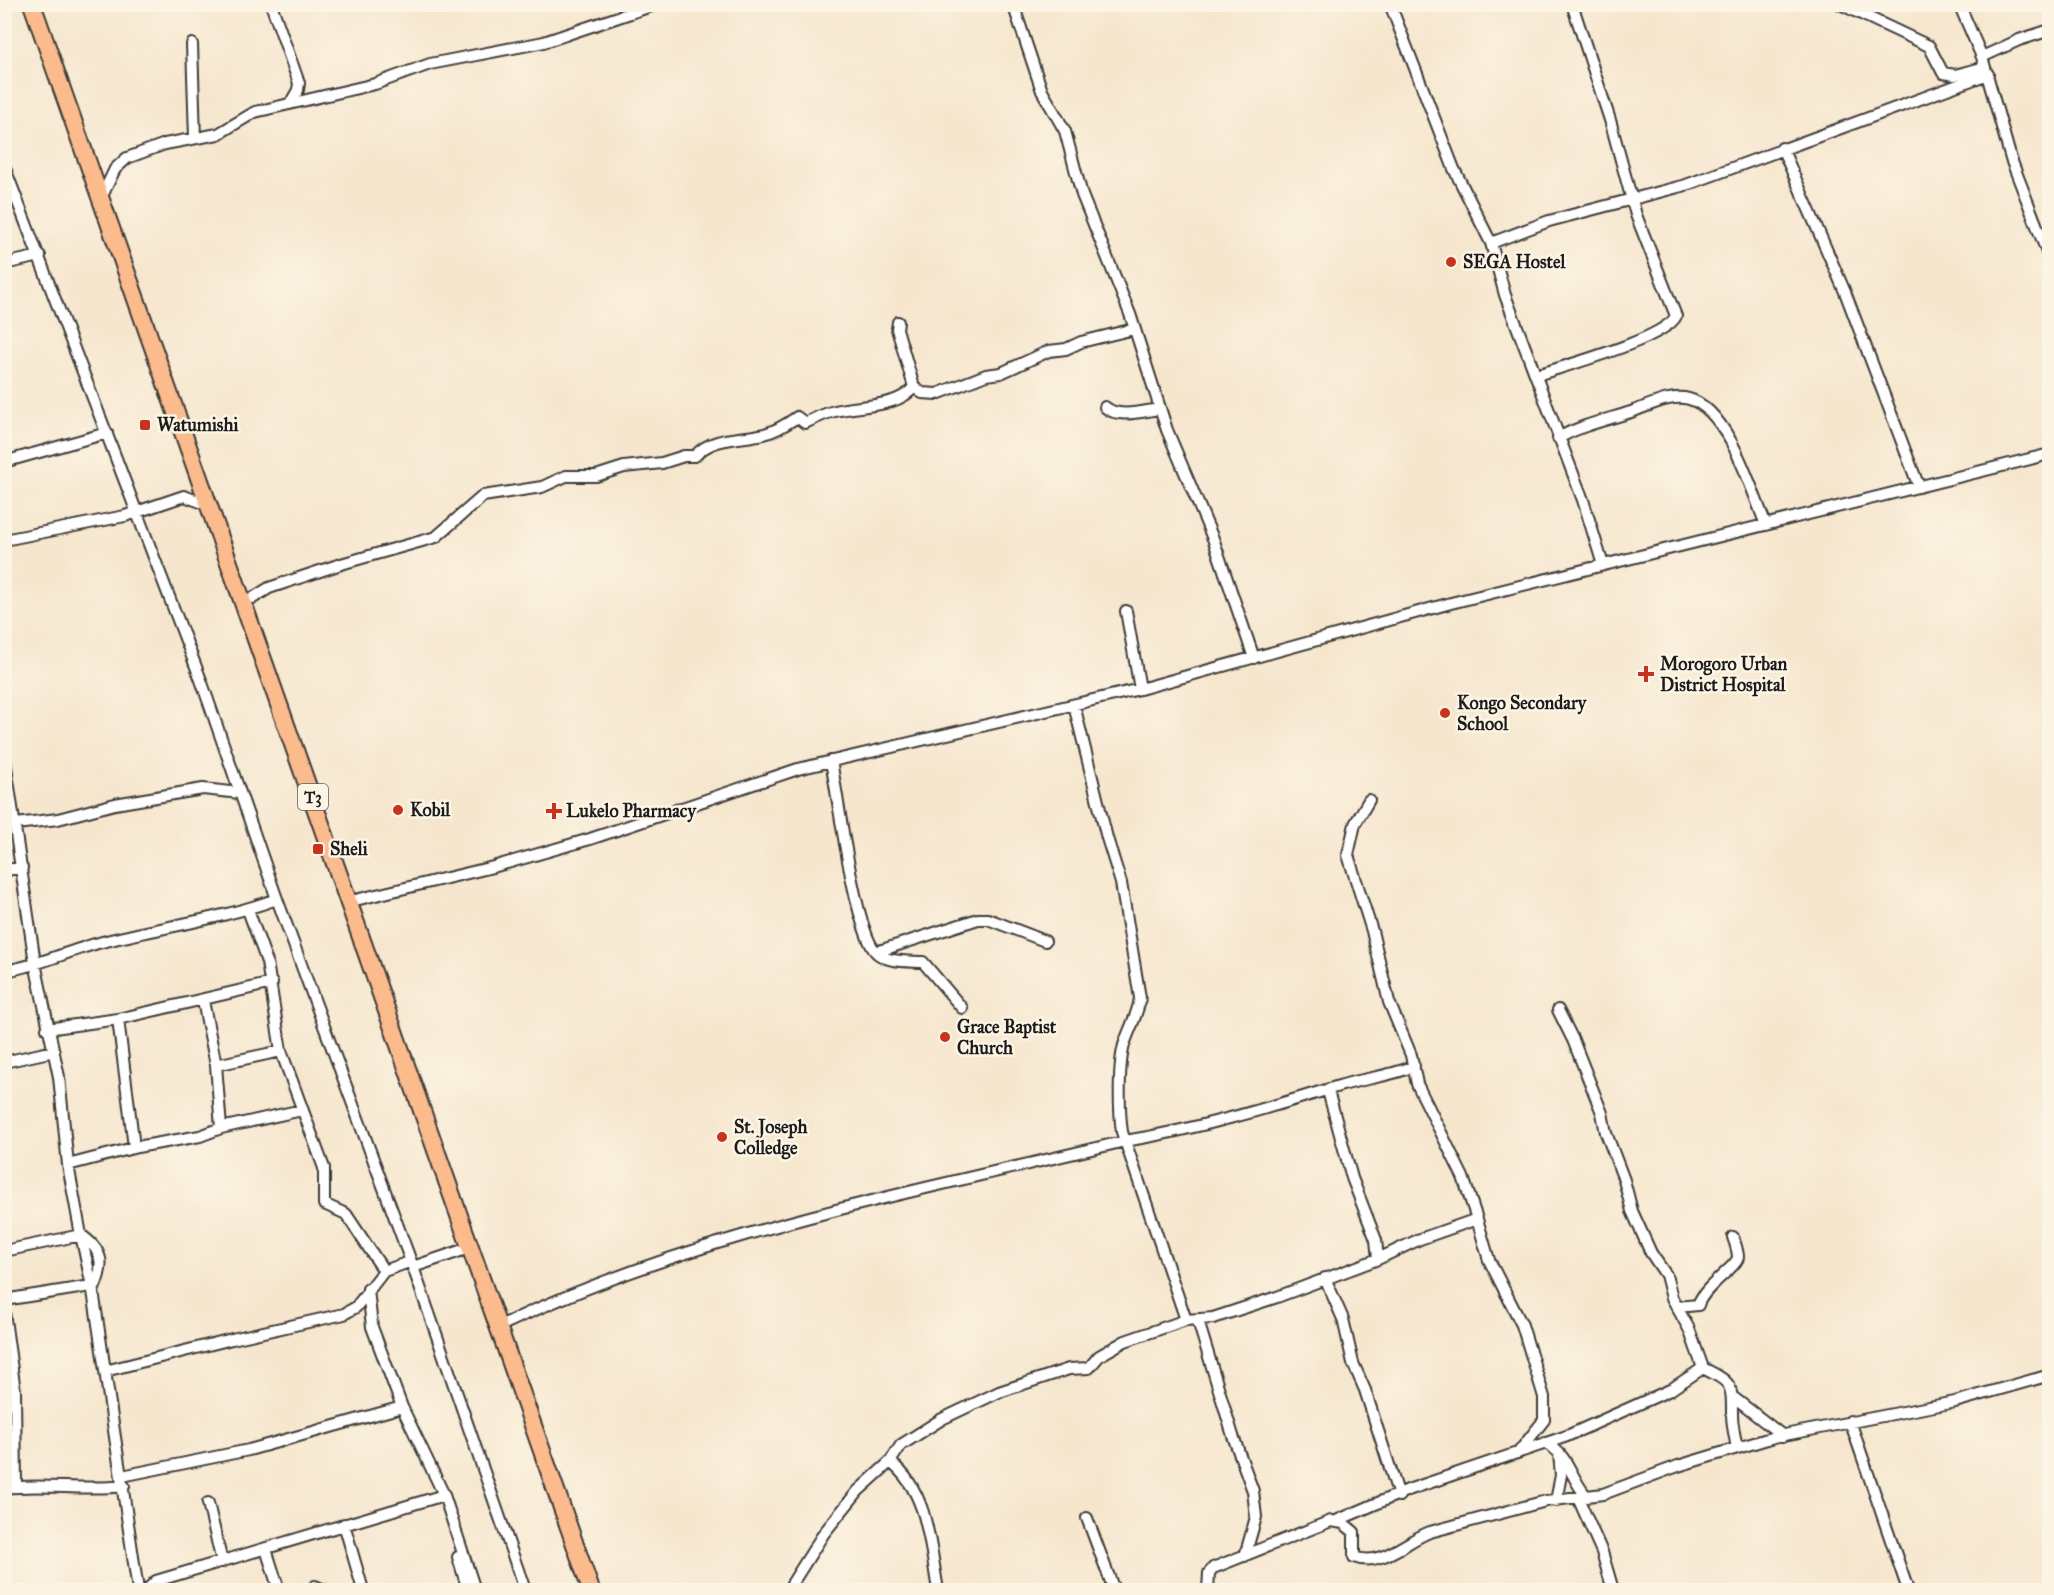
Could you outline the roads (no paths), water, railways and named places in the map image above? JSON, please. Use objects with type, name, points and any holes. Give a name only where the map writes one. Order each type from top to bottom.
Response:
[{"type":"highway","name":"T3","points":[[32,4],[351,901],[591,1590]]},
{"type":"street","points":[[271,4],[299,83],[298,90],[290,104]]},
{"type":"street","points":[[101,198],[115,169],[127,158],[165,144],[221,132],[255,112],[375,84],[430,64],[544,42],[657,4]]},
{"type":"street","points":[[1012,4],[1042,92],[1065,131],[1082,195],[1134,329],[1160,409],[1214,541],[1254,658]]},
{"type":"street","points":[[1390,4],[1454,169],[1491,243],[1505,295],[1583,500],[1603,565]]},
{"type":"street","points":[[1537,375],[1617,349],[1673,323],[1676,316],[1648,249],[1610,120],[1572,4]]},
{"type":"street","points":[[1840,4],[1929,46],[1943,73],[1955,75],[1985,66]]},
{"type":"street","points":[[1959,4],[1985,66],[2011,159],[2049,260]]},
{"type":"street","points":[[1491,243],[1549,221],[1686,185],[1985,66],[2019,40],[2049,30]]},
{"type":"street","points":[[192,44],[195,138]]},
{"type":"street","points":[[1782,148],[1845,292],[1919,487]]},
{"type":"street","points":[[4,166],[201,680],[277,899],[411,1265],[525,1590]]},
{"type":"street","points":[[4,264],[40,256]]},
{"type":"street","points":[[898,322],[897,329],[914,387],[922,393],[937,394],[986,375],[1001,373],[1049,351],[1066,350],[1081,342],[1134,329]]},
{"type":"street","points":[[253,598],[269,588],[341,564],[436,537],[483,496],[542,487],[566,476],[597,476],[624,467],[662,463],[684,456],[694,456],[700,449],[722,440],[764,434],[797,417],[805,423],[833,411],[897,399],[908,395],[914,387]]},
{"type":"street","points":[[1558,438],[1588,424],[1673,398],[1689,399],[1707,408],[1720,424],[1735,450],[1766,525]]},
{"type":"street","points":[[1105,407],[1109,411],[1129,414],[1160,409]]},
{"type":"street","points":[[4,462],[106,433]]},
{"type":"street","points":[[351,901],[493,867],[568,845],[798,769],[1074,705],[1603,565],[2049,454]]},
{"type":"street","points":[[4,540],[137,512],[184,496],[209,505]]},
{"type":"street","points":[[1126,611],[1140,688]]},
{"type":"street","points":[[1074,705],[1107,838],[1121,883],[1140,998],[1139,1009],[1124,1044],[1119,1112],[1125,1141],[1186,1320]]},
{"type":"street","points":[[4,753],[35,963],[47,1029],[54,1051],[68,1165],[81,1235]]},
{"type":"street","points":[[831,761],[861,920],[876,952],[888,959],[923,962],[962,1008]]},
{"type":"street","points":[[16,824],[58,819],[115,804],[203,789],[240,793]]},
{"type":"street","points":[[1369,800],[1355,824],[1348,855],[1372,931],[1389,1002],[1414,1066],[1417,1084],[1463,1177],[1489,1260],[1522,1325],[1544,1397],[1544,1420],[1518,1453]]},
{"type":"street","points":[[4,870],[22,868]]},
{"type":"street","points":[[4,971],[106,940],[248,910],[277,899]]},
{"type":"street","points":[[248,910],[267,962],[272,983],[280,1051],[324,1167],[324,1204],[346,1214],[384,1271]]},
{"type":"street","points":[[876,952],[978,919],[988,919],[1045,941]]},
{"type":"street","points":[[47,1029],[118,1019],[203,1001],[272,983]]},
{"type":"street","points":[[203,1001],[216,1065],[221,1128]]},
{"type":"street","points":[[1558,1010],[1573,1040],[1602,1113],[1606,1133],[1624,1180],[1632,1211],[1651,1253],[1665,1272],[1703,1368],[1721,1376],[1734,1398],[1782,1436]]},
{"type":"street","points":[[118,1019],[134,1147]]},
{"type":"street","points":[[4,1062],[54,1051]]},
{"type":"street","points":[[216,1065],[280,1051]]},
{"type":"street","points":[[498,1327],[564,1296],[740,1235],[1125,1141],[1177,1132],[1394,1075],[1414,1066]]},
{"type":"street","points":[[1328,1091],[1352,1178],[1376,1240],[1378,1259]]},
{"type":"street","points":[[68,1165],[134,1147],[201,1136],[221,1128],[302,1110]]},
{"type":"street","points":[[788,1590],[824,1533],[858,1491],[890,1462],[900,1445],[922,1430],[980,1400],[1040,1377],[1069,1369],[1089,1368],[1099,1356],[1125,1341],[1186,1320],[1198,1321],[1277,1297],[1378,1259],[1420,1239],[1477,1219]]},
{"type":"street","points":[[4,1251],[81,1235],[96,1245],[101,1258],[92,1288],[138,1590]]},
{"type":"street","points":[[1677,1306],[1698,1305],[1708,1287],[1736,1263],[1738,1253],[1733,1238]]},
{"type":"street","points":[[105,1371],[344,1314],[356,1307],[384,1271],[472,1247]]},
{"type":"street","points":[[1325,1278],[1342,1319],[1353,1363],[1365,1390],[1399,1496]]},
{"type":"street","points":[[4,1300],[92,1288]]},
{"type":"street","points":[[368,1289],[372,1327],[402,1407],[444,1495],[475,1590]]},
{"type":"street","points":[[4,1312],[15,1391],[10,1487],[123,1481],[249,1450],[402,1407]]},
{"type":"street","points":[[1198,1321],[1233,1436],[1253,1491],[1256,1517],[1245,1556]]},
{"type":"street","points":[[1208,1590],[1210,1570],[1292,1535],[1568,1436],[1670,1389],[1703,1368]]},
{"type":"street","points":[[1336,1521],[1349,1526],[1354,1532],[1353,1554],[1361,1559],[1390,1553],[1412,1539],[1430,1532],[1556,1501],[1583,1498],[1737,1448],[1850,1420],[1955,1402],[2049,1375]]},
{"type":"street","points":[[1734,1398],[1732,1416],[1737,1448]]},
{"type":"street","points":[[1850,1420],[1908,1590]]},
{"type":"street","points":[[1545,1443],[1559,1450],[1583,1498],[1613,1590]]},
{"type":"street","points":[[1556,1501],[1561,1475],[1559,1450]]},
{"type":"street","points":[[890,1462],[916,1491],[924,1510],[924,1523],[938,1590]]},
{"type":"street","points":[[135,1574],[146,1580],[156,1581],[444,1495]]},
{"type":"street","points":[[208,1503],[222,1562]]},
{"type":"street","points":[[1087,1518],[1114,1590]]},
{"type":"street","points":[[344,1524],[363,1590]]},
{"type":"street","points":[[460,1546],[458,1561],[468,1590]]},
{"type":"street","points":[[266,1549],[279,1590]]},
{"type":"street","points":[[147,1590],[156,1581]]},
{"type":"place","name":"SEGA Hostel","points":[[1451,262]]},
{"type":"place","name":"Watumishi","points":[[145,425]]},
{"type":"place","name":"Morogoro Urban District Hospital","points":[[1646,674]]},
{"type":"place","name":"Kongo Secondary School","points":[[1445,713]]},
{"type":"place","name":"Kobil","points":[[398,810]]},
{"type":"place","name":"Lukelo Pharmacy","points":[[554,811]]},
{"type":"place","name":"Sheli","points":[[318,849]]},
{"type":"place","name":"Grace Baptist Church","points":[[945,1037]]},
{"type":"place","name":"St. Joseph Colledge","points":[[722,1137]]}]
